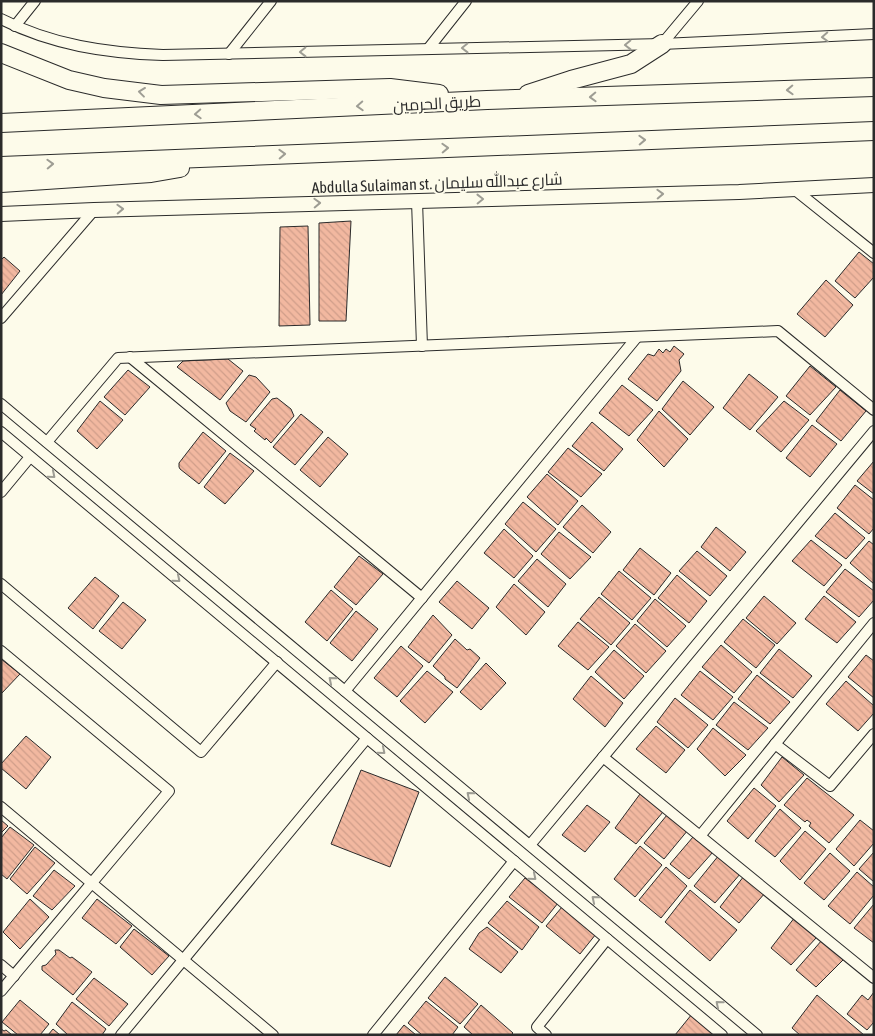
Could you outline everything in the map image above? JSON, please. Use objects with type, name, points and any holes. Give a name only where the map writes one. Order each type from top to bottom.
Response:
[{"type":"highway","points":[[507,100],[571,80],[632,64],[662,44]]},
{"type":"highway","points":[[1,53],[70,80],[104,88],[161,94],[390,88],[487,100]]},
{"type":"highway","name":"طريق الحرمين","points":[[1,123],[487,100],[874,88]]},
{"type":"highway","points":[[1,166],[874,131]]},
{"type":"highway","points":[[1,183],[151,173],[250,156]]},
{"type":"main road","name":"Abdulla Sulaiman st. شارع عبدالله سليمان","points":[[1,214],[874,185]]},
{"type":"street","points":[[15,26],[35,1]]},
{"type":"street","points":[[229,54],[271,1]]},
{"type":"street","points":[[428,49],[466,1]]},
{"type":"street","points":[[662,44],[698,1]]},
{"type":"street","points":[[1,19],[15,26],[79,47],[120,53],[163,55],[662,44],[874,34]]},
{"type":"street","points":[[794,189],[874,253]]},
{"type":"street","points":[[417,201],[422,346]]},
{"type":"street","points":[[1,318],[94,210]]},
{"type":"street","points":[[47,442],[118,358],[778,331],[874,410]]},
{"type":"street","points":[[345,691],[638,337]]},
{"type":"street","points":[[130,357],[422,598]]},
{"type":"street","points":[[1,404],[757,1035]]},
{"type":"street","points":[[530,845],[874,430]]},
{"type":"street","points":[[1,432],[722,1035]]},
{"type":"street","points":[[1,492],[30,457]]},
{"type":"street","points":[[1,584],[201,752],[276,662]]},
{"type":"street","points":[[700,836],[874,623]]},
{"type":"street","points":[[1,651],[169,791],[1,991]]},
{"type":"street","points":[[775,744],[830,786],[874,734]]},
{"type":"street","points":[[121,1035],[367,738]]},
{"type":"street","points":[[603,757],[872,973]]},
{"type":"street","points":[[1,807],[273,1035]]},
{"type":"street","points":[[373,1035],[514,861]]},
{"type":"street","points":[[546,1035],[537,1027],[607,939]]},
{"type":"street","points":[[1,965],[14,976]]},
{"type":"building","points":[[351,221],[346,321],[319,321],[319,223]]},
{"type":"building","points":[[308,226],[310,325],[279,326],[280,227]]},
{"type":"building","points":[[859,252],[874,264],[874,277],[855,298],[835,281]]},
{"type":"building","points":[[4,257],[20,271],[1,295],[1,260]]},
{"type":"building","points":[[826,280],[853,305],[825,337],[797,314]]},
{"type":"building","points":[[674,346],[684,354],[679,360],[681,371],[657,401],[628,379],[648,354],[654,356],[659,349],[663,353],[666,349],[670,352]]},
{"type":"building","points":[[228,359],[243,371],[220,400],[177,367],[183,361]]},
{"type":"building","points":[[810,366],[836,387],[810,415],[786,396]]},
{"type":"building","points":[[128,370],[150,387],[125,415],[104,397]]},
{"type":"building","points":[[749,374],[778,397],[750,430],[723,408]]},
{"type":"building","points":[[249,375],[256,377],[270,392],[246,422],[230,411],[226,403]]},
{"type":"building","points":[[683,381],[714,407],[690,435],[662,409]]},
{"type":"building","points":[[622,385],[653,410],[629,436],[599,413]]},
{"type":"building","points":[[840,390],[866,411],[841,441],[816,421]]},
{"type":"building","points":[[277,398],[291,409],[294,416],[271,443],[254,431],[256,429],[250,425],[272,399]]},
{"type":"building","points":[[100,401],[123,420],[97,449],[77,431]]},
{"type":"building","points":[[784,401],[809,420],[781,452],[756,431]]},
{"type":"building","points":[[659,411],[688,439],[664,467],[637,440]]},
{"type":"building","points":[[301,414],[323,432],[295,465],[273,447]]},
{"type":"building","points":[[592,422],[623,449],[604,471],[572,446]]},
{"type":"building","points":[[812,425],[837,444],[810,477],[786,458]]},
{"type":"building","points":[[203,432],[226,451],[199,484],[180,469],[179,463]]},
{"type":"building","points":[[328,437],[348,454],[320,487],[300,470]]},
{"type":"building","points":[[568,448],[602,474],[581,497],[548,472]]},
{"type":"building","points":[[230,453],[254,471],[225,504],[204,487]]},
{"type":"building","points":[[874,461],[874,494],[857,481]]},
{"type":"building","points":[[547,474],[578,501],[558,525],[527,497]]},
{"type":"building","points":[[855,485],[874,500],[874,528],[869,534],[837,508]]},
{"type":"building","points":[[523,502],[556,529],[536,552],[505,524]]},
{"type":"building","points":[[582,505],[611,532],[593,553],[563,527]]},
{"type":"building","points":[[835,513],[865,538],[846,559],[815,536]]},
{"type":"building","points":[[716,527],[746,552],[730,571],[701,547]]},
{"type":"building","points":[[504,529],[533,556],[514,578],[484,553]]},
{"type":"building","points":[[559,532],[591,557],[570,579],[541,554]]},
{"type":"building","points":[[811,540],[842,565],[824,586],[792,561]]},
{"type":"building","points":[[869,541],[874,545],[874,584],[850,563]]},
{"type":"building","points":[[640,548],[671,573],[654,595],[623,570]]},
{"type":"building","points":[[697,551],[727,576],[710,596],[679,571]]},
{"type":"building","points":[[359,556],[383,574],[356,605],[334,587]]},
{"type":"building","points":[[537,559],[566,584],[548,607],[518,581]]},
{"type":"building","points":[[845,569],[874,591],[874,600],[859,617],[826,592]]},
{"type":"building","points":[[619,571],[651,598],[632,620],[601,594]]},
{"type":"building","points":[[677,575],[707,601],[689,623],[658,598]]},
{"type":"building","points":[[95,577],[119,596],[93,629],[68,608]]},
{"type":"building","points":[[457,581],[489,608],[472,629],[439,602]]},
{"type":"building","points":[[514,584],[545,612],[526,635],[496,607]]},
{"type":"building","points":[[331,590],[353,609],[327,641],[305,622]]},
{"type":"building","points":[[764,596],[796,623],[777,644],[746,618]]},
{"type":"building","points":[[824,596],[856,622],[837,643],[805,619]]},
{"type":"building","points":[[599,597],[630,623],[611,645],[580,619]]},
{"type":"building","points":[[655,599],[686,626],[667,647],[637,621]]},
{"type":"building","points":[[123,602],[146,620],[122,649],[99,631]]},
{"type":"building","points":[[356,611],[378,629],[352,661],[330,643]]},
{"type":"building","points":[[433,615],[452,635],[429,663],[408,647]]},
{"type":"building","points":[[743,619],[775,645],[756,668],[724,642]]},
{"type":"building","points":[[578,622],[609,647],[588,670],[558,646]]},
{"type":"building","points":[[635,624],[666,651],[646,673],[616,646]]},
{"type":"building","points":[[455,639],[480,658],[457,688],[433,666]]},
{"type":"building","points":[[721,645],[752,672],[734,693],[702,667]]},
{"type":"building","points":[[401,646],[423,666],[397,697],[374,678]]},
{"type":"building","points":[[779,649],[812,676],[793,698],[760,673]]},
{"type":"building","points":[[614,650],[644,676],[624,699],[595,672]]},
{"type":"building","points":[[866,655],[874,661],[874,698],[848,677]]},
{"type":"building","points":[[1,659],[20,674],[1,694]]},
{"type":"building","points":[[486,663],[506,683],[481,710],[460,692]]},
{"type":"building","points":[[427,671],[453,692],[425,723],[400,701]]},
{"type":"building","points":[[700,671],[733,697],[713,720],[681,695]]},
{"type":"building","points":[[757,675],[790,702],[770,724],[738,699]]},
{"type":"building","points":[[591,676],[623,703],[605,727],[573,699]]},
{"type":"building","points":[[846,681],[874,706],[874,713],[858,731],[826,704]]},
{"type":"building","points":[[675,698],[708,725],[688,748],[657,722]]},
{"type":"building","points":[[734,702],[768,728],[748,750],[716,725]]},
{"type":"building","points":[[656,726],[685,750],[666,773],[636,749]]},
{"type":"building","points":[[713,728],[746,755],[725,776],[697,749]]},
{"type":"building","points":[[26,736],[51,757],[26,789],[1,768],[1,764]]},
{"type":"building","points":[[782,757],[804,775],[779,802],[761,785]]},
{"type":"building","points":[[361,770],[419,792],[390,867],[331,844]]},
{"type":"building","points":[[807,778],[854,815],[829,843],[809,826],[811,823],[807,820],[805,822],[784,805]]},
{"type":"building","points":[[754,788],[776,806],[748,839],[727,821]]},
{"type":"building","points":[[640,794],[663,812],[636,844],[615,828]]},
{"type":"building","points":[[587,805],[610,822],[585,852],[562,835]]},
{"type":"building","points":[[780,809],[801,828],[775,857],[755,841]]},
{"type":"building","points":[[667,815],[688,830],[664,859],[644,843]]},
{"type":"building","points":[[1,820],[8,826],[1,833]]},
{"type":"building","points":[[860,820],[874,831],[874,843],[854,866],[836,849]]},
{"type":"building","points":[[10,827],[34,845],[7,879],[1,874],[1,838]]},
{"type":"building","points":[[805,831],[826,849],[800,880],[780,861]]},
{"type":"building","points":[[693,837],[713,852],[689,879],[670,864]]},
{"type":"building","points":[[640,846],[662,865],[635,897],[614,879]]},
{"type":"building","points":[[35,847],[55,863],[27,894],[10,879]]},
{"type":"building","points":[[874,852],[874,882],[859,869]]},
{"type":"building","points":[[830,853],[850,871],[824,900],[804,883]]},
{"type":"building","points":[[719,855],[741,873],[715,903],[694,886]]},
{"type":"building","points":[[666,867],[687,886],[661,918],[639,900]]},
{"type":"building","points":[[54,870],[75,886],[52,910],[33,896]]},
{"type":"building","points":[[857,872],[874,887],[874,895],[850,924],[828,906]]},
{"type":"building","points":[[744,876],[765,893],[739,923],[720,907]]},
{"type":"building","points":[[525,878],[558,903],[542,923],[509,897]]},
{"type":"building","points":[[690,890],[737,930],[710,961],[665,922]]},
{"type":"building","points":[[30,899],[49,917],[20,949],[3,932]]},
{"type":"building","points":[[97,899],[132,926],[116,944],[82,918]]},
{"type":"building","points":[[507,901],[539,927],[522,950],[488,923]]},
{"type":"building","points":[[874,904],[874,943],[854,928]]},
{"type":"building","points":[[562,907],[596,934],[580,954],[546,926]]},
{"type":"building","points":[[795,917],[817,937],[791,965],[771,948]]},
{"type":"building","points":[[487,927],[518,952],[501,973],[469,949],[479,933]]},
{"type":"building","points":[[134,929],[169,956],[152,975],[120,947]]},
{"type":"building","points":[[822,940],[844,959],[816,987],[796,970]]},
{"type":"building","points":[[55,950],[59,950],[70,958],[72,957],[92,972],[73,995],[42,970],[42,966],[46,965],[56,954]]},
{"type":"building","points":[[445,977],[478,1004],[460,1024],[428,998]]},
{"type":"building","points":[[94,978],[128,1004],[109,1026],[76,999]]},
{"type":"building","points":[[874,992],[874,1022],[867,1030],[847,1014],[862,995],[868,1000]]},
{"type":"building","points":[[817,995],[864,1035],[800,1035],[792,1028]]},
{"type":"building","points":[[20,1000],[49,1024],[40,1035],[18,1035],[2,1022]]},
{"type":"building","points":[[426,1001],[458,1027],[452,1035],[422,1035],[408,1023]]},
{"type":"building","points":[[72,1002],[106,1029],[102,1035],[68,1035],[56,1024]]},
{"type":"building","points":[[481,1005],[513,1033],[511,1035],[473,1035],[464,1027]]},
{"type":"building","points":[[692,1014],[716,1033],[714,1035],[675,1035]]},
{"type":"building","points":[[404,1025],[416,1035],[396,1035]]},
{"type":"building","points":[[1,1029],[6,1030],[12,1035],[1,1035]]},
{"type":"building","points":[[53,1029],[60,1035],[48,1035]]}]
